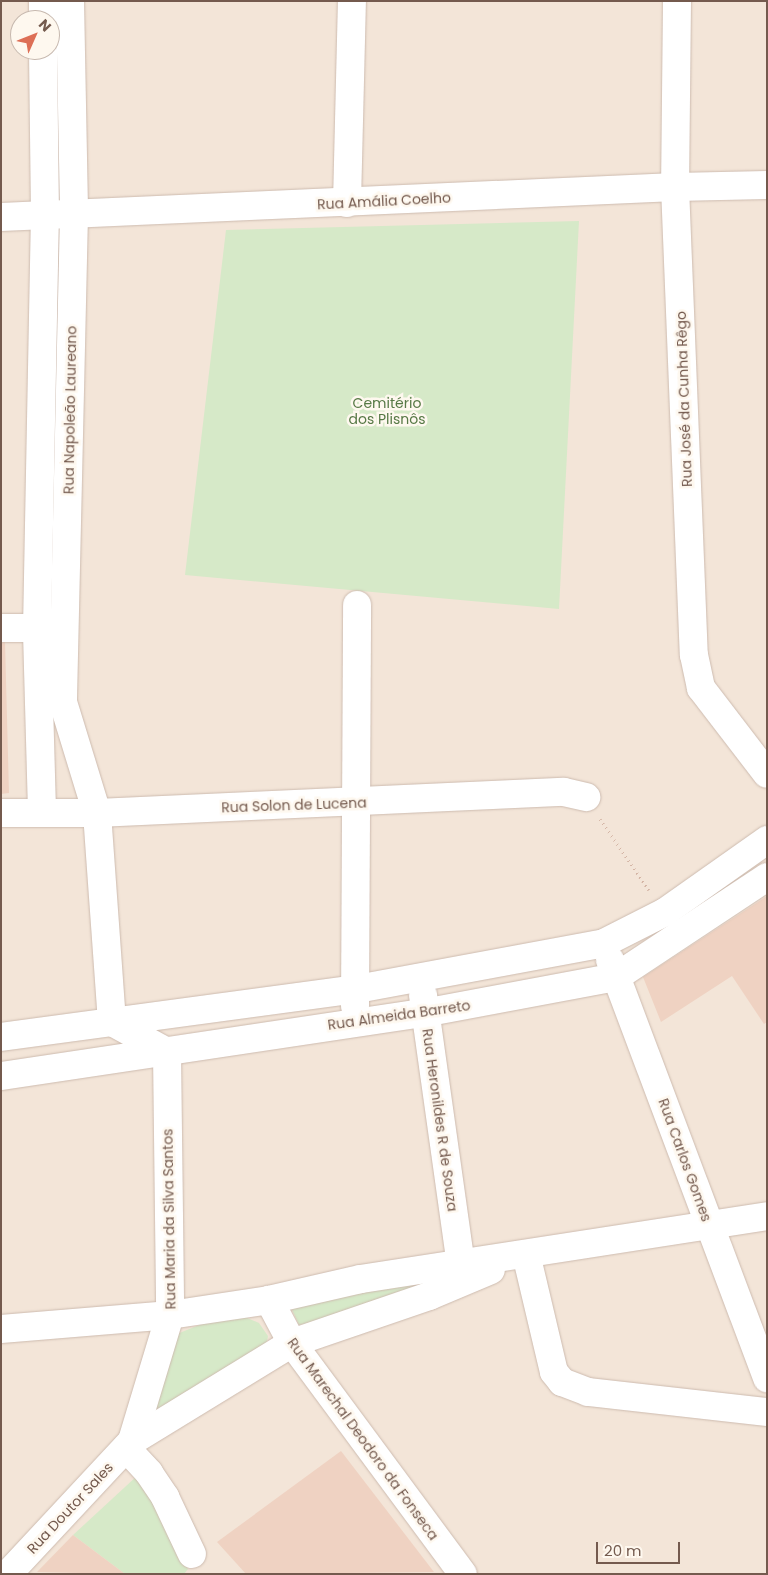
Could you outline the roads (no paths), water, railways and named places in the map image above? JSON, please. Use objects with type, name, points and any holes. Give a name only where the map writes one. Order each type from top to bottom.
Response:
[{"type":"street","name":"Rua Napoleão Laureano","points":[[70,1],[74,214],[63,702],[98,813],[112,1022]]},
{"type":"street","points":[[347,203],[352,1]]},
{"type":"street","name":"Rua José da Cunha Rêgo","points":[[678,1],[675,187],[685,390],[690,604],[696,677],[716,709],[767,774]]},
{"type":"street","name":"Rua Napoleão Laureano","points":[[42,812],[37,629],[45,215],[43,60]]},
{"type":"street","name":"Rua Amália Coelho","points":[[1,217],[675,187],[767,186]]},
{"type":"street","points":[[354,1022],[357,989],[357,605]]},
{"type":"street","points":[[1,628],[37,629],[66,627]]},
{"type":"street","name":"Rua Solon de Lucena","points":[[1,812],[98,813],[356,803],[564,792],[586,798]]},
{"type":"street","points":[[1,1037],[357,989],[604,943],[665,912],[767,840]]},
{"type":"street","name":"Rua Almeida Barreto","points":[[1,1076],[424,1013],[616,976],[767,877]]},
{"type":"street","name":"Rua Carlos Gomes","points":[[604,943],[767,1378]]},
{"type":"street","name":"Rua Heronildes R de Souza","points":[[422,976],[424,1013],[461,1264]]},
{"type":"street","points":[[112,1022],[167,1052]]},
{"type":"street","name":"Rua Maria da Silva Santos","points":[[129,1445],[170,1316],[167,1052]]},
{"type":"street","points":[[1,1329],[170,1316],[269,1300],[361,1279],[537,1255],[767,1216]]},
{"type":"street","points":[[192,1554],[165,1497],[129,1445],[292,1342],[537,1255]]},
{"type":"street","points":[[537,1255],[554,1372],[562,1382],[588,1392],[767,1412]]},
{"type":"street","name":"Rua Marechal Deodoro da Fonseca","points":[[269,1300],[292,1342],[463,1574]]},
{"type":"street","name":"Rua Doutor Sales","points":[[10,1573],[129,1445]]},
{"type":"park label","name":"Cemitério dos Plisnôs","points":[[387,412]]}]
